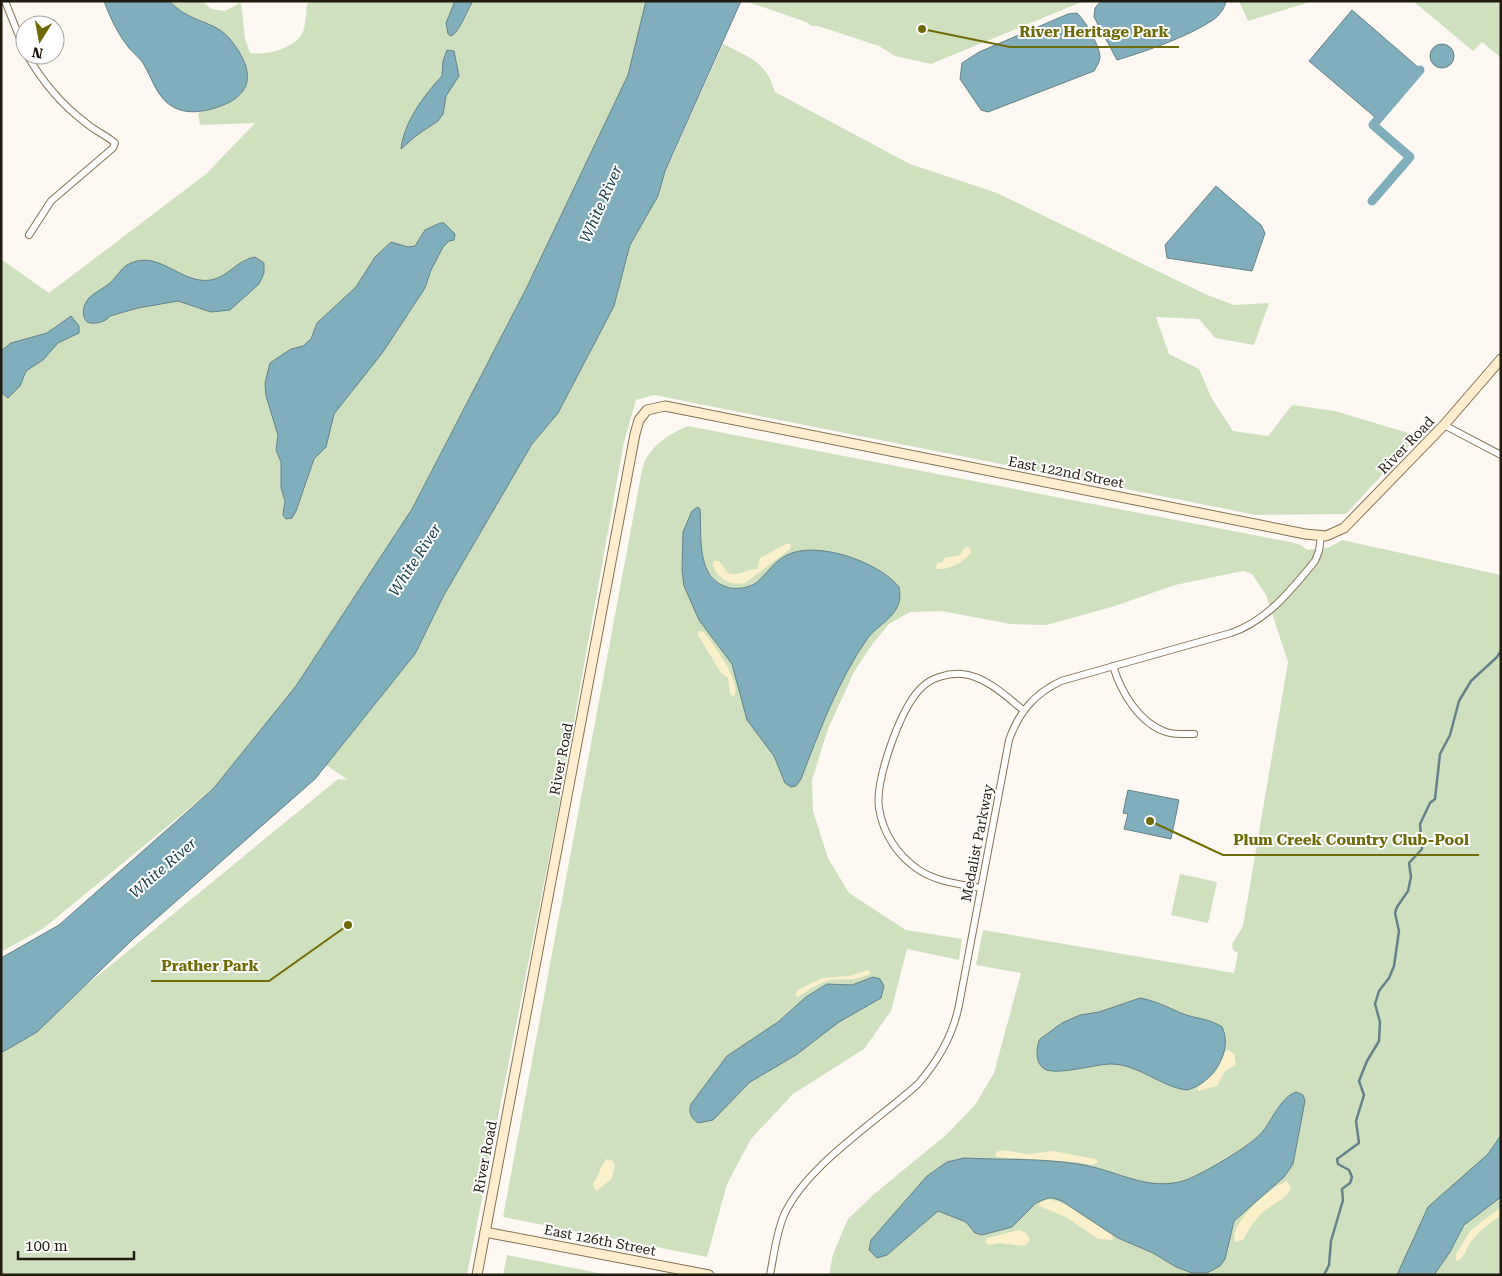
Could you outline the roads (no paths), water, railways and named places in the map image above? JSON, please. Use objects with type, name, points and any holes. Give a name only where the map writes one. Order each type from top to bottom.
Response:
[{"type":"street","points":[[5,1],[15,26]]},
{"type":"street","points":[[29,235],[43,210],[51,201],[113,148],[115,143],[84,122],[61,101],[34,65]]},
{"type":"street","name":"River Road","points":[[1321,536],[1335,534],[1344,528],[1444,425],[1501,359]]},
{"type":"street","name":"River Road","points":[[476,1275],[639,420],[649,408],[661,406],[805,435]]},
{"type":"street","points":[[1444,425],[1501,455]]},
{"type":"street","name":"East 122nd Street","points":[[805,435],[1321,536]]},
{"type":"street","name":"Medalist Parkway","points":[[770,1275],[781,1223],[799,1189],[815,1171],[918,1084],[942,1052],[958,1013],[1009,740],[1023,710],[1041,692],[1061,681],[1231,633],[1259,621],[1315,561],[1319,551],[1321,536]]},
{"type":"street","points":[[1113,666],[1125,694],[1150,722],[1167,733],[1194,734]]},
{"type":"street","points":[[981,888],[951,882],[926,874],[900,854],[889,838],[881,818],[878,800],[880,776],[908,706],[920,689],[930,681],[954,674],[976,677],[1023,710]]},
{"type":"street","name":"East 126th Street","points":[[485,1232],[709,1275]]},
{"type":"water","points":[[104,1],[169,1],[184,13],[220,30],[230,39],[244,61],[247,71],[245,88],[229,103],[215,108],[190,112],[175,108],[164,100],[156,89],[143,63],[121,37]]},
{"type":"water","points":[[455,1],[473,1],[460,26],[451,36],[448,34],[446,23]]},
{"type":"water","name":"White River","points":[[646,1],[741,1],[665,171],[658,196],[630,245],[614,306],[558,413],[532,444],[444,595],[415,654],[315,779],[132,940],[37,1032],[1,1053],[1,958],[59,925],[213,789],[296,686],[412,509],[526,289],[628,75]]},
{"type":"water","points":[[1101,1],[1226,1],[1223,9],[1217,16],[1203,26],[1166,43],[1117,60],[1094,17],[1095,8]]},
{"type":"water","points":[[1352,10],[1419,68],[1376,118],[1309,61]]},
{"type":"water","points":[[1077,13],[1091,33],[1099,51],[1098,64],[1094,71],[988,112],[981,110],[960,79],[962,63],[979,52],[1068,14]]},
{"type":"water","points":[[1442,44],[1450,48],[1454,56],[1450,64],[1442,68],[1434,64],[1430,56],[1434,48]]},
{"type":"water","points":[[447,50],[454,51],[459,76],[446,96],[443,114],[438,121],[417,135],[401,149],[406,129],[416,110],[442,76],[443,61]]},
{"type":"water","points":[[1216,186],[1261,225],[1265,233],[1252,271],[1167,258],[1165,245]]},
{"type":"water","points":[[444,223],[455,234],[454,240],[449,241],[443,247],[431,270],[425,288],[383,352],[334,414],[326,447],[314,459],[296,511],[292,518],[286,519],[283,515],[285,501],[281,488],[281,462],[276,450],[278,435],[266,396],[265,383],[270,363],[291,349],[303,346],[311,339],[317,323],[356,287],[375,257],[391,242],[408,247],[415,246],[425,230]]},
{"type":"water","points":[[255,257],[264,263],[264,273],[259,284],[230,310],[211,312],[178,301],[138,308],[110,316],[106,320],[96,323],[87,322],[84,316],[84,307],[89,298],[109,284],[127,265],[138,261],[149,260],[189,277],[211,280],[223,276],[243,261]]},
{"type":"water","points":[[71,316],[79,326],[79,333],[58,343],[43,360],[26,371],[20,386],[8,398],[1,392],[1,351],[11,343],[47,333]]},
{"type":"water","points":[[698,507],[700,509],[701,544],[706,567],[711,576],[719,583],[730,588],[743,588],[756,583],[778,561],[787,555],[800,551],[814,550],[847,556],[863,562],[890,578],[899,587],[900,596],[895,611],[867,639],[847,672],[830,707],[801,779],[796,786],[791,787],[785,783],[774,756],[747,720],[732,664],[699,620],[684,586],[682,570],[683,532],[692,511]]},
{"type":"water","points":[[1128,790],[1179,800],[1171,839],[1124,829],[1128,814],[1123,813]]},
{"type":"water","points":[[873,977],[880,979],[884,986],[881,998],[839,1022],[796,1055],[750,1082],[713,1120],[698,1123],[694,1119],[690,1112],[691,1104],[727,1056],[778,1022],[806,997],[827,984],[852,985]]},
{"type":"water","points":[[1140,998],[1156,1002],[1186,1015],[1212,1022],[1222,1027],[1225,1036],[1223,1056],[1212,1074],[1205,1081],[1187,1090],[1168,1085],[1140,1071],[1121,1065],[1111,1064],[1056,1071],[1048,1070],[1040,1065],[1037,1054],[1040,1039],[1062,1023],[1080,1015],[1099,1012]]},
{"type":"water","points":[[1297,1092],[1303,1095],[1305,1101],[1293,1164],[1284,1177],[1234,1221],[1225,1259],[1220,1266],[1207,1273],[1192,1273],[1176,1267],[1153,1253],[1118,1238],[1062,1201],[1053,1198],[1036,1203],[1012,1227],[982,1235],[975,1233],[966,1222],[938,1211],[887,1255],[877,1258],[869,1250],[871,1240],[927,1176],[947,1162],[964,1158],[1064,1162],[1092,1167],[1145,1182],[1158,1184],[1172,1183],[1186,1180],[1203,1172],[1249,1144],[1263,1131],[1282,1103]]},
{"type":"water","points":[[1501,1135],[1501,1197],[1464,1225],[1450,1252],[1434,1275],[1397,1275],[1428,1207],[1488,1154]]},
{"type":"waterway","points":[[1372,201],[1410,157],[1373,125],[1420,70]]},
{"type":"waterway","points":[[1324,1275],[1329,1265],[1331,1241],[1343,1200],[1342,1189],[1350,1183],[1352,1177],[1349,1170],[1338,1164],[1337,1159],[1359,1143],[1356,1121],[1364,1095],[1359,1081],[1367,1061],[1379,1041],[1380,1022],[1375,1004],[1379,991],[1389,978],[1394,966],[1399,931],[1395,913],[1408,891],[1411,877],[1409,863],[1422,849],[1420,824],[1430,803],[1435,799],[1440,754],[1450,735],[1459,701],[1471,681],[1501,651]]},
{"type":"place","name":"River Heritage Park","points":[[922,29]]},
{"type":"place","name":"Plum Creek Country Club-Pool","points":[[1150,821]]},
{"type":"place","name":"Prather Park","points":[[348,925]]}]
